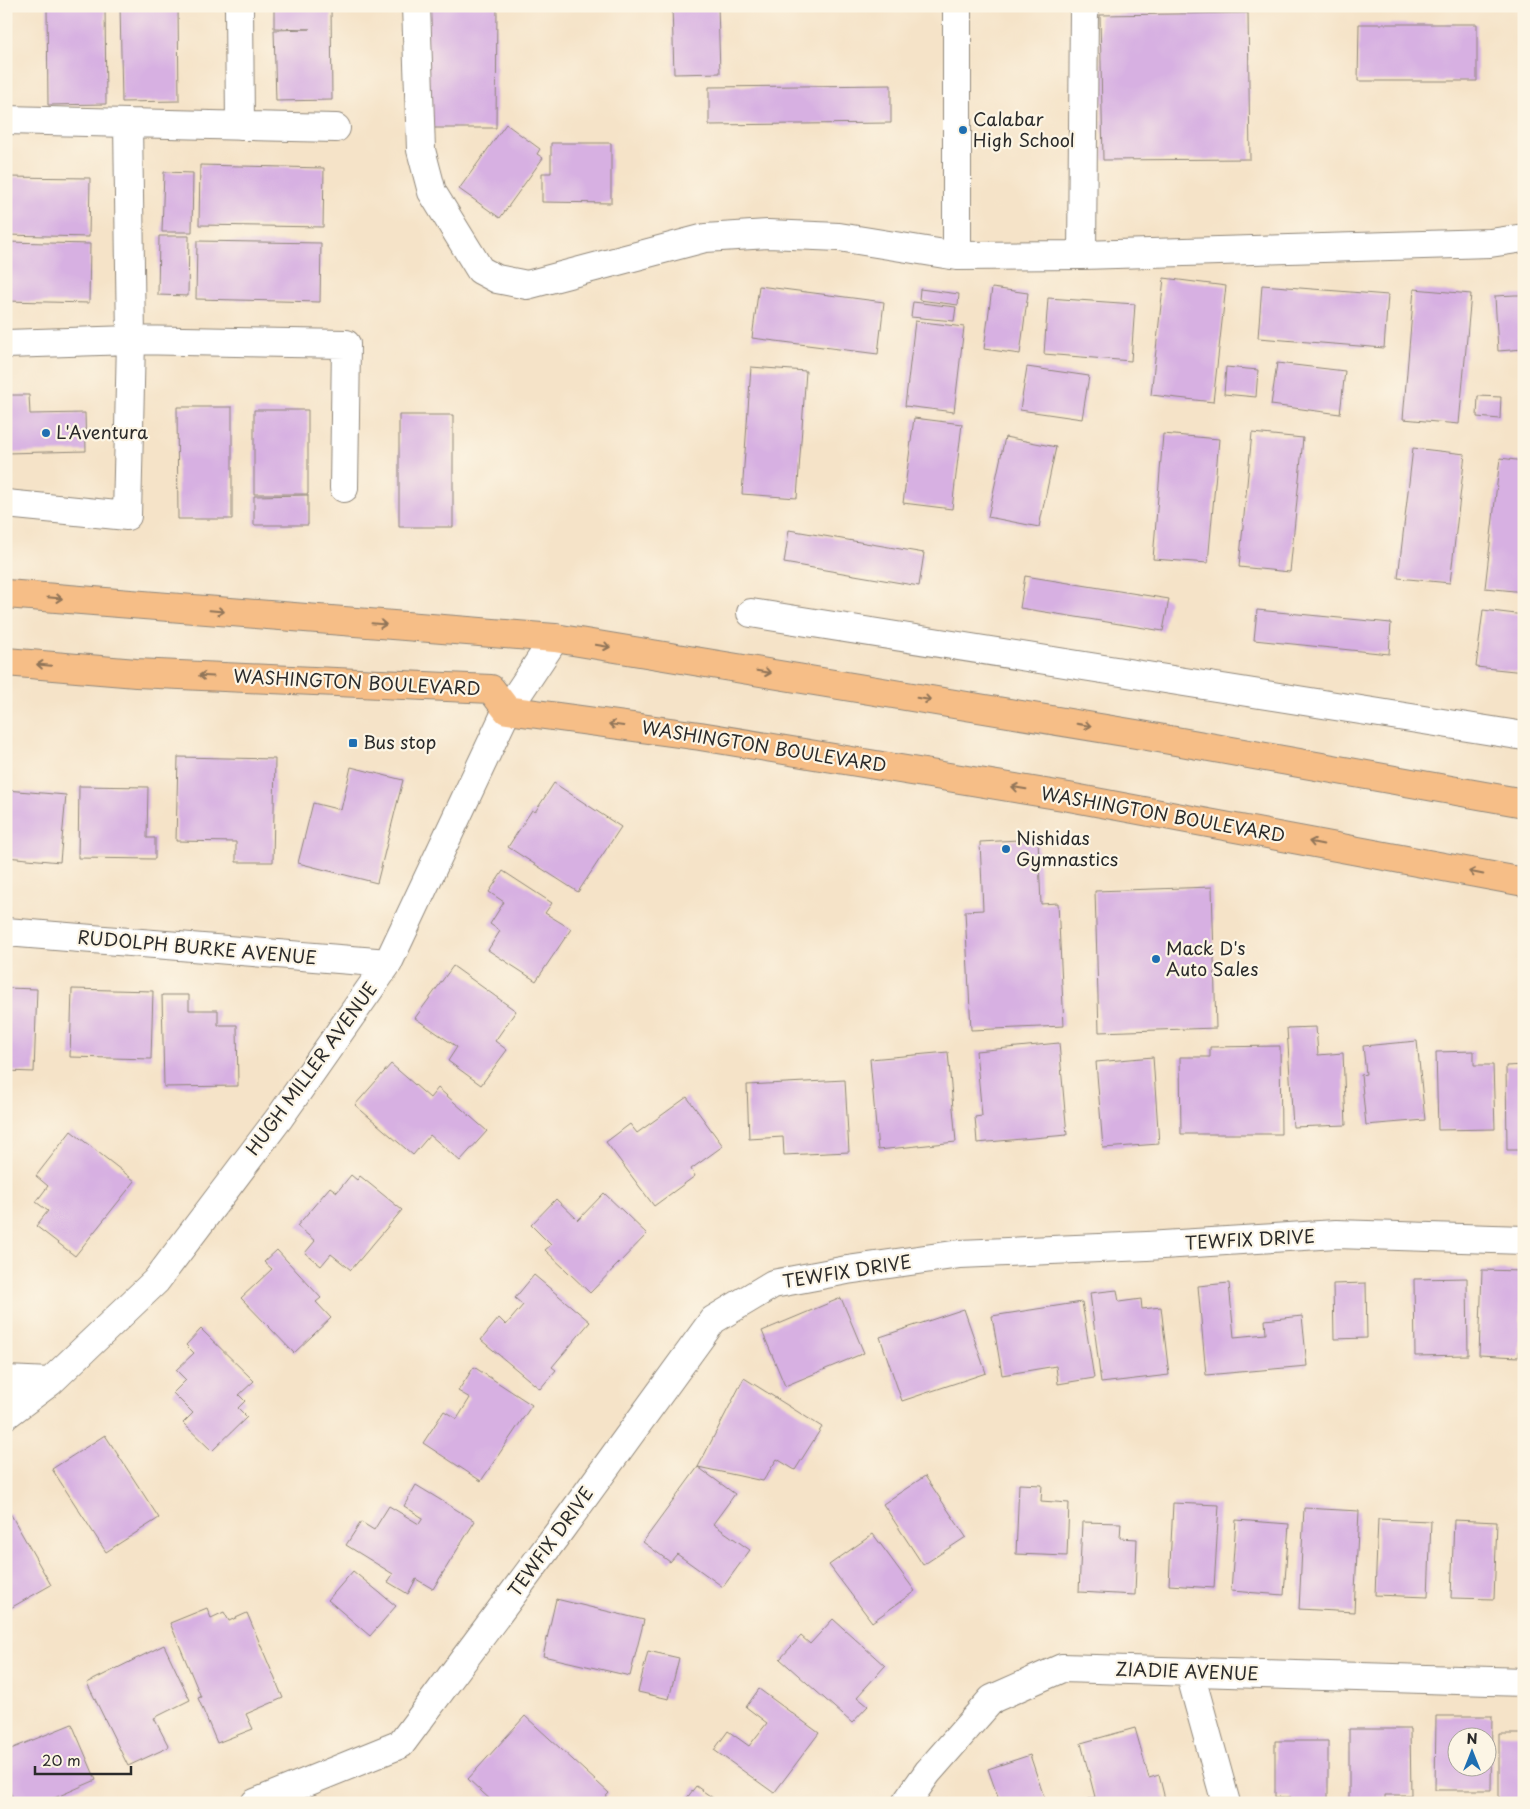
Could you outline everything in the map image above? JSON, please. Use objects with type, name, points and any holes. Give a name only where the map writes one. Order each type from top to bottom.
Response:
[{"type":"highway","points":[[6,594],[555,638],[1136,734],[1524,803]]},
{"type":"highway","name":"WASHINGTON BOULEVARD","points":[[6,662],[136,673],[491,689],[506,710],[700,736],[1069,797],[1524,882]]},
{"type":"street","points":[[239,6],[240,126]]},
{"type":"street","points":[[416,6],[421,150],[432,192],[480,270],[497,279],[527,285],[705,238],[768,234],[839,237],[957,256],[1480,244],[1524,238]]},
{"type":"street","points":[[957,6],[957,256]]},
{"type":"street","points":[[1082,254],[1084,6]]},
{"type":"street","points":[[6,120],[336,128]]},
{"type":"street","points":[[6,504],[127,516],[131,340],[128,123]]},
{"type":"street","points":[[6,344],[131,340],[346,344],[344,488]]},
{"type":"street","points":[[751,613],[1524,736]]},
{"type":"street","name":"HUGH MILLER AVENUE","points":[[6,1415],[50,1382],[156,1281],[280,1117],[388,963],[506,710],[555,638]]},
{"type":"street","name":"RUDOLPH BURKE AVENUE","points":[[6,932],[388,963]]},
{"type":"street","name":"TEWFIX DRIVE","points":[[256,1803],[401,1744],[713,1320],[773,1284],[847,1270],[960,1254],[1336,1234],[1524,1240]]},
{"type":"street","points":[[6,1380],[50,1382]]},
{"type":"street","name":"ZIADIE AVENUE","points":[[906,1803],[928,1772],[992,1699],[1062,1668],[1524,1682]]},
{"type":"street","points":[[1190,1673],[1226,1803]]},
{"type":"building","points":[[47,6],[105,6],[106,104],[48,105]]},
{"type":"building","points":[[120,6],[178,6],[179,101],[122,102]]},
{"type":"building","points":[[274,6],[331,6],[332,100],[276,101],[274,30],[310,29],[274,28]]},
{"type":"building","points":[[425,6],[497,6],[496,128],[424,128]]},
{"type":"building","points":[[672,6],[718,6],[720,73],[674,74]]},
{"type":"building","points":[[1248,13],[1250,159],[1103,160],[1100,15]]},
{"type":"building","points":[[1359,24],[1477,24],[1477,81],[1358,81]]},
{"type":"building","points":[[891,85],[891,123],[709,125],[709,87]]},
{"type":"building","points":[[506,124],[540,149],[537,154],[543,158],[500,218],[459,189]]},
{"type":"building","points":[[551,143],[611,143],[611,203],[542,202],[542,173],[551,173]]},
{"type":"building","points":[[200,165],[324,168],[323,227],[199,225]]},
{"type":"building","points":[[164,172],[193,173],[192,232],[162,232]]},
{"type":"building","points":[[6,177],[90,178],[89,237],[6,235]]},
{"type":"building","points":[[159,236],[189,236],[188,296],[158,295]]},
{"type":"building","points":[[197,241],[321,243],[320,302],[196,299]]},
{"type":"building","points":[[6,242],[90,244],[89,303],[6,301]]},
{"type":"building","points":[[1164,278],[1226,286],[1213,402],[1151,395]]},
{"type":"building","points":[[1262,285],[1388,295],[1384,348],[1258,338]]},
{"type":"building","points":[[759,286],[884,302],[878,354],[752,338]]},
{"type":"building","points":[[992,288],[1028,293],[1020,354],[984,349]]},
{"type":"building","points":[[920,289],[959,294],[958,305],[919,300]]},
{"type":"building","points":[[1414,289],[1471,294],[1459,424],[1403,419]]},
{"type":"building","points":[[1524,295],[1524,349],[1498,351],[1495,296]]},
{"type":"building","points":[[1048,298],[1135,304],[1131,361],[1044,354]]},
{"type":"building","points":[[913,302],[956,307],[954,321],[911,317]]},
{"type":"building","points":[[915,321],[964,327],[954,412],[905,406]]},
{"type":"building","points":[[1277,363],[1345,371],[1340,414],[1271,405]]},
{"type":"building","points":[[751,367],[806,371],[797,498],[742,494]]},
{"type":"building","points":[[1027,367],[1089,376],[1082,419],[1020,410]]},
{"type":"building","points":[[1226,367],[1258,370],[1256,397],[1224,394]]},
{"type":"building","name":"L'Aventura","points":[[6,395],[29,395],[30,414],[85,413],[86,451],[6,453]]},
{"type":"building","points":[[1478,396],[1501,397],[1500,419],[1477,417]]},
{"type":"building","points":[[177,407],[232,407],[232,519],[178,519]]},
{"type":"building","points":[[254,410],[308,410],[308,494],[254,494]]},
{"type":"building","points":[[399,415],[453,415],[453,527],[399,527]]},
{"type":"building","points":[[914,418],[962,424],[952,509],[903,503]]},
{"type":"building","points":[[1252,433],[1303,438],[1290,572],[1239,567]]},
{"type":"building","points":[[1163,434],[1219,439],[1208,563],[1153,559]]},
{"type":"building","points":[[1005,437],[1056,447],[1039,527],[988,517]]},
{"type":"building","points":[[1413,448],[1465,454],[1450,583],[1398,578]]},
{"type":"building","points":[[1500,458],[1524,461],[1524,592],[1485,588]]},
{"type":"building","points":[[308,495],[308,525],[254,525],[254,496]]},
{"type":"building","points":[[789,530],[924,553],[919,586],[784,563]]},
{"type":"building","points":[[1025,576],[1169,599],[1163,631],[1020,608]]},
{"type":"building","points":[[1257,610],[1391,623],[1389,654],[1254,640]]},
{"type":"building","points":[[1483,610],[1524,615],[1524,672],[1476,667]]},
{"type":"building","points":[[178,757],[275,759],[273,862],[236,862],[236,842],[176,841]]},
{"type":"building","points":[[351,767],[403,780],[377,883],[298,863],[313,803],[341,810]]},
{"type":"building","points":[[554,783],[621,827],[578,892],[508,847],[532,810],[535,812]]},
{"type":"building","points":[[79,786],[148,787],[147,838],[155,838],[155,859],[78,858]]},
{"type":"building","points":[[6,790],[66,795],[60,862],[6,857]]},
{"type":"building","points":[[1038,839],[1041,904],[1058,903],[1064,1026],[971,1030],[965,911],[983,910],[980,842]]},
{"type":"building","points":[[503,871],[552,903],[545,913],[571,929],[536,981],[488,950],[500,931],[490,924],[504,902],[489,892]]},
{"type":"building","name":"Mack D's Auto Sales","points":[[1212,887],[1216,1028],[1099,1032],[1095,891]]},
{"type":"building","points":[[453,966],[516,1011],[495,1041],[507,1050],[481,1085],[448,1061],[457,1047],[415,1018]]},
{"type":"building","points":[[6,988],[37,989],[34,1072],[6,1071]]},
{"type":"building","points":[[72,989],[153,991],[151,1059],[70,1057]]},
{"type":"building","points":[[162,995],[189,995],[189,1010],[218,1010],[218,1025],[237,1025],[238,1086],[164,1087]]},
{"type":"building","points":[[1316,1027],[1318,1055],[1343,1053],[1346,1125],[1293,1127],[1287,1028]]},
{"type":"building","points":[[1417,1041],[1425,1120],[1366,1125],[1361,1075],[1366,1074],[1363,1046]]},
{"type":"building","points":[[1059,1043],[1067,1135],[977,1143],[975,1117],[982,1116],[976,1051]]},
{"type":"building","points":[[1280,1046],[1281,1134],[1181,1134],[1180,1057],[1210,1057],[1210,1047]]},
{"type":"building","points":[[1474,1051],[1474,1065],[1493,1065],[1495,1129],[1438,1130],[1436,1052]]},
{"type":"building","points":[[948,1052],[956,1142],[878,1150],[870,1059]]},
{"type":"building","points":[[1153,1057],[1159,1144],[1103,1148],[1096,1062]]},
{"type":"building","points":[[391,1064],[430,1098],[438,1088],[487,1131],[460,1161],[430,1135],[413,1155],[355,1105]]},
{"type":"building","points":[[1524,1065],[1524,1150],[1507,1150],[1506,1066]]},
{"type":"building","points":[[845,1080],[849,1152],[784,1155],[783,1137],[749,1139],[747,1085]]},
{"type":"building","points":[[687,1097],[723,1146],[691,1169],[695,1176],[654,1206],[606,1142],[630,1124],[637,1133]]},
{"type":"building","points":[[71,1131],[135,1181],[75,1256],[36,1226],[48,1211],[36,1202],[48,1186],[36,1176]]},
{"type":"building","points":[[351,1175],[357,1180],[360,1176],[402,1210],[351,1270],[331,1254],[321,1266],[305,1253],[315,1241],[297,1226],[330,1187],[337,1192]]},
{"type":"building","points":[[604,1193],[647,1234],[590,1293],[545,1250],[551,1245],[531,1225],[556,1199],[578,1220]]},
{"type":"building","points":[[277,1250],[321,1298],[316,1302],[331,1318],[294,1353],[241,1298],[272,1269],[264,1262]]},
{"type":"building","points":[[1482,1270],[1522,1271],[1519,1357],[1479,1355]]},
{"type":"building","points":[[534,1275],[590,1322],[552,1367],[556,1370],[540,1389],[481,1340],[499,1318],[506,1325],[523,1305],[515,1298]]},
{"type":"building","points":[[1467,1278],[1468,1355],[1415,1356],[1414,1279]]},
{"type":"building","points":[[1229,1283],[1234,1337],[1266,1334],[1265,1320],[1302,1316],[1307,1366],[1206,1375],[1198,1286]]},
{"type":"building","points":[[1366,1283],[1367,1338],[1334,1339],[1333,1284]]},
{"type":"building","points":[[1117,1290],[1119,1302],[1141,1299],[1142,1309],[1161,1307],[1169,1375],[1101,1383],[1090,1293]]},
{"type":"building","points":[[841,1298],[864,1353],[785,1386],[762,1331]]},
{"type":"building","points":[[1082,1302],[1094,1378],[1058,1384],[1056,1366],[1002,1375],[992,1316]]},
{"type":"building","points":[[964,1309],[986,1373],[902,1401],[880,1337]]},
{"type":"building","points":[[201,1329],[254,1381],[239,1395],[245,1401],[238,1408],[247,1417],[212,1451],[183,1423],[193,1413],[173,1393],[186,1380],[176,1370],[194,1353],[186,1345]]},
{"type":"building","points":[[474,1367],[532,1405],[481,1481],[423,1443],[444,1411],[457,1419],[470,1398],[458,1391]]},
{"type":"building","points":[[744,1378],[822,1427],[795,1470],[777,1459],[763,1481],[698,1467]]},
{"type":"building","points":[[105,1435],[159,1518],[106,1552],[52,1469]]},
{"type":"building","points":[[698,1467],[735,1494],[713,1524],[750,1550],[723,1587],[677,1554],[670,1562],[643,1542]]},
{"type":"building","points":[[925,1476],[966,1537],[923,1565],[883,1504]]},
{"type":"building","points":[[1019,1484],[1042,1485],[1041,1501],[1069,1503],[1067,1556],[1016,1554]]},
{"type":"building","points":[[416,1485],[475,1521],[433,1589],[416,1579],[408,1594],[388,1582],[393,1574],[346,1545],[361,1522],[374,1530],[389,1506],[419,1524],[423,1518],[404,1506]]},
{"type":"building","points":[[1173,1503],[1219,1505],[1214,1588],[1169,1585]]},
{"type":"building","points":[[1304,1508],[1359,1511],[1354,1612],[1299,1609]]},
{"type":"building","points":[[10,1513],[51,1585],[7,1610],[6,1515]]},
{"type":"building","points":[[1378,1519],[1431,1521],[1428,1597],[1375,1595]]},
{"type":"building","points":[[1236,1520],[1289,1524],[1284,1595],[1231,1591]]},
{"type":"building","points":[[1454,1520],[1497,1522],[1494,1599],[1451,1598]]},
{"type":"building","points":[[1082,1522],[1121,1523],[1120,1538],[1137,1539],[1135,1595],[1079,1592]]},
{"type":"building","points":[[873,1534],[915,1591],[872,1622],[829,1565]]},
{"type":"building","points":[[353,1571],[396,1606],[370,1636],[328,1600]]},
{"type":"building","points":[[556,1599],[644,1620],[630,1676],[543,1656]]},
{"type":"building","points":[[207,1608],[211,1618],[224,1612],[229,1621],[247,1613],[283,1698],[246,1714],[253,1729],[217,1743],[198,1698],[201,1697],[170,1623]]},
{"type":"building","points":[[833,1619],[885,1666],[857,1697],[868,1706],[852,1723],[780,1659],[801,1636],[810,1644]]},
{"type":"building","points":[[164,1645],[190,1700],[154,1718],[169,1747],[128,1766],[87,1683]]},
{"type":"building","points":[[648,1651],[679,1658],[669,1699],[638,1692]]},
{"type":"building","points":[[759,1689],[819,1733],[774,1793],[714,1750],[728,1731],[749,1746],[767,1723],[746,1707]]},
{"type":"building","points":[[525,1716],[609,1793],[600,1803],[494,1803],[468,1779]]},
{"type":"building","points":[[1436,1716],[1492,1716],[1492,1726],[1448,1726],[1448,1776],[1491,1776],[1491,1790],[1435,1790]]},
{"type":"building","points":[[72,1724],[96,1780],[43,1803],[15,1803],[6,1783],[6,1751]]},
{"type":"building","points":[[1135,1728],[1149,1778],[1159,1775],[1166,1803],[1083,1803],[1083,1801],[1095,1797],[1081,1743]]},
{"type":"building","points":[[1349,1729],[1410,1729],[1411,1795],[1385,1795],[1385,1803],[1349,1803]]},
{"type":"building","points":[[1499,1734],[1524,1734],[1524,1803],[1499,1803]]},
{"type":"building","points":[[1275,1741],[1328,1741],[1328,1803],[1291,1803],[1291,1797],[1275,1797]]},
{"type":"building","points":[[1030,1755],[1046,1803],[1000,1803],[988,1769]]},
{"type":"building","points":[[696,1786],[720,1803],[683,1803]]},
{"type":"place","name":"Calabar High School","points":[[963,130]]},
{"type":"place","name":"L'Aventura","points":[[46,433]]},
{"type":"place","name":"Bus stop","points":[[353,743]]},
{"type":"place","name":"Nishidas Gymnastics","points":[[1006,849]]},
{"type":"place","name":"Mack D's Auto Sales","points":[[1156,959]]}]
